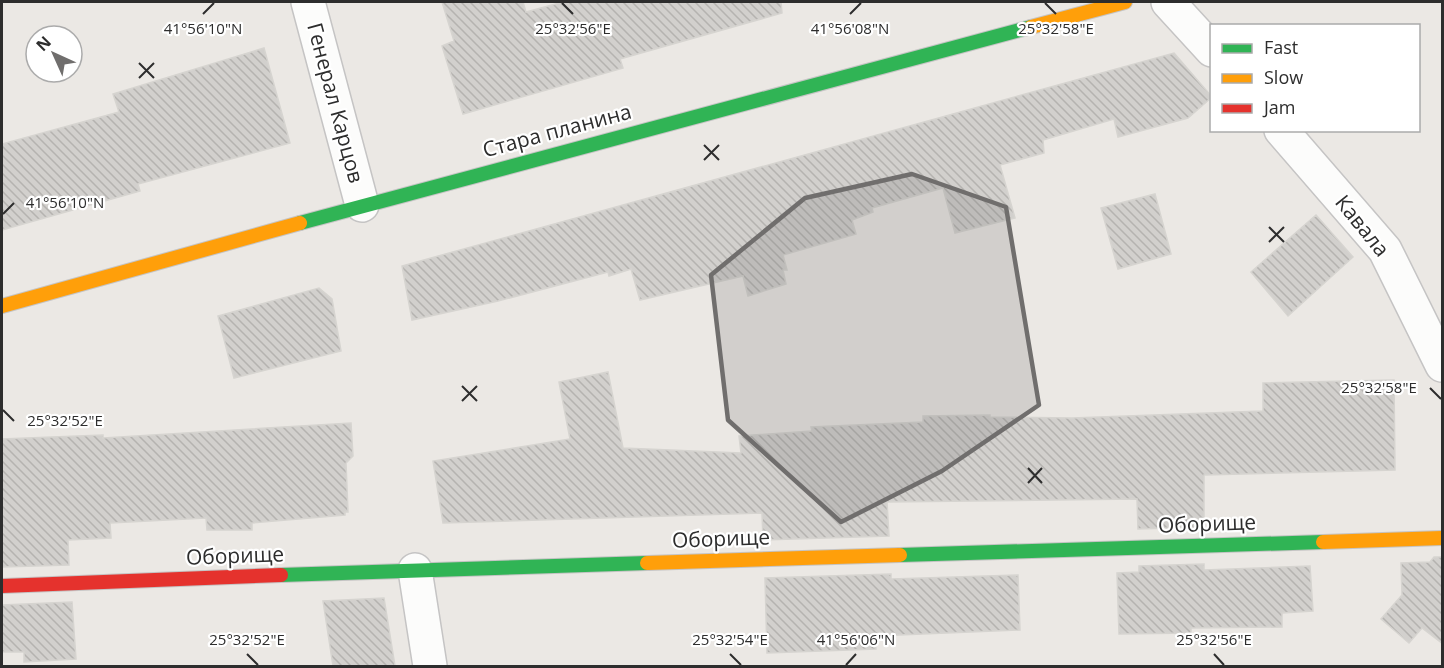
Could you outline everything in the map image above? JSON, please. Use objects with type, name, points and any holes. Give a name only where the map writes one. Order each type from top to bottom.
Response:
[{"type":"street","name":"Генерал Карцов","points":[[308,2],[362,205]]},
{"type":"street","name":"Стара планина","points":[[2,306],[362,205],[1125,2]]},
{"type":"street","points":[[1168,2],[1210,48]]},
{"type":"street","name":"Кавала","points":[[1283,132],[1384,250],[1443,365]]},
{"type":"street","name":"Оборище","points":[[2,586],[415,570],[1443,537]]},
{"type":"street","points":[[415,570],[430,666]]},
{"type":"highlighted area","points":[[912,174],[1006,207],[1039,405],[942,471],[841,522],[728,420],[711,275],[805,198]]},
{"type":"building","points":[[442,2],[523,2],[526,12],[563,2],[781,2],[782,13],[620,59],[623,68],[463,114],[442,46],[454,41]]},
{"type":"building","points":[[264,48],[290,143],[138,184],[140,191],[2,230],[2,144],[119,112],[113,94]]},
{"type":"building","points":[[1174,53],[1210,95],[1210,99],[1188,118],[1118,137],[1114,119],[1043,140],[1044,153],[1000,165],[1015,218],[955,233],[943,188],[872,208],[873,212],[852,220],[856,234],[783,255],[787,270],[783,270],[786,284],[748,296],[743,276],[640,300],[631,269],[609,276],[608,272],[498,301],[412,320],[402,266]]},
{"type":"building","points":[[1155,194],[1171,254],[1118,269],[1101,208]]},
{"type":"building","points":[[1316,215],[1353,257],[1288,316],[1251,272]]},
{"type":"building","points":[[319,288],[332,299],[341,351],[234,378],[218,316]]},
{"type":"building","points":[[608,372],[623,448],[741,453],[739,436],[812,431],[811,427],[923,422],[923,416],[990,415],[990,417],[1072,418],[1263,411],[1263,383],[1394,380],[1395,470],[1204,475],[1204,527],[1138,529],[1137,499],[887,502],[889,536],[763,540],[762,513],[443,523],[433,461],[570,439],[559,382]]},
{"type":"building","points":[[351,423],[353,456],[346,463],[348,512],[345,512],[345,515],[252,523],[252,530],[207,530],[206,518],[110,523],[111,538],[68,540],[69,565],[2,567],[2,439],[103,435],[103,438]]},
{"type":"building","points":[[1434,557],[1443,557],[1443,644],[1422,628],[1409,643],[1381,619],[1402,595],[1401,563],[1430,562]]},
{"type":"building","points":[[1204,564],[1204,570],[1310,566],[1313,611],[1282,613],[1282,627],[1191,628],[1191,633],[1119,634],[1117,573],[1139,572],[1139,566]]},
{"type":"building","points":[[891,574],[891,579],[1018,575],[1020,630],[875,636],[876,649],[767,653],[765,578]]},
{"type":"building","points":[[384,598],[395,666],[333,666],[323,601]]},
{"type":"building","points":[[72,602],[76,659],[24,662],[24,652],[2,652],[2,605]]},
{"type":"traffic: fast","points":[[300,223],[1031,27]]},
{"type":"traffic: fast","points":[[900,555],[1323,542]]},
{"type":"traffic: fast","points":[[281,575],[647,563]]},
{"type":"traffic: slow","points":[[1031,27],[1125,2]]},
{"type":"traffic: slow","points":[[2,306],[300,223]]},
{"type":"traffic: slow","points":[[1323,542],[1442,538]]},
{"type":"traffic: slow","points":[[647,563],[900,555]]},
{"type":"traffic: jam","points":[[2,586],[281,575]]}]
